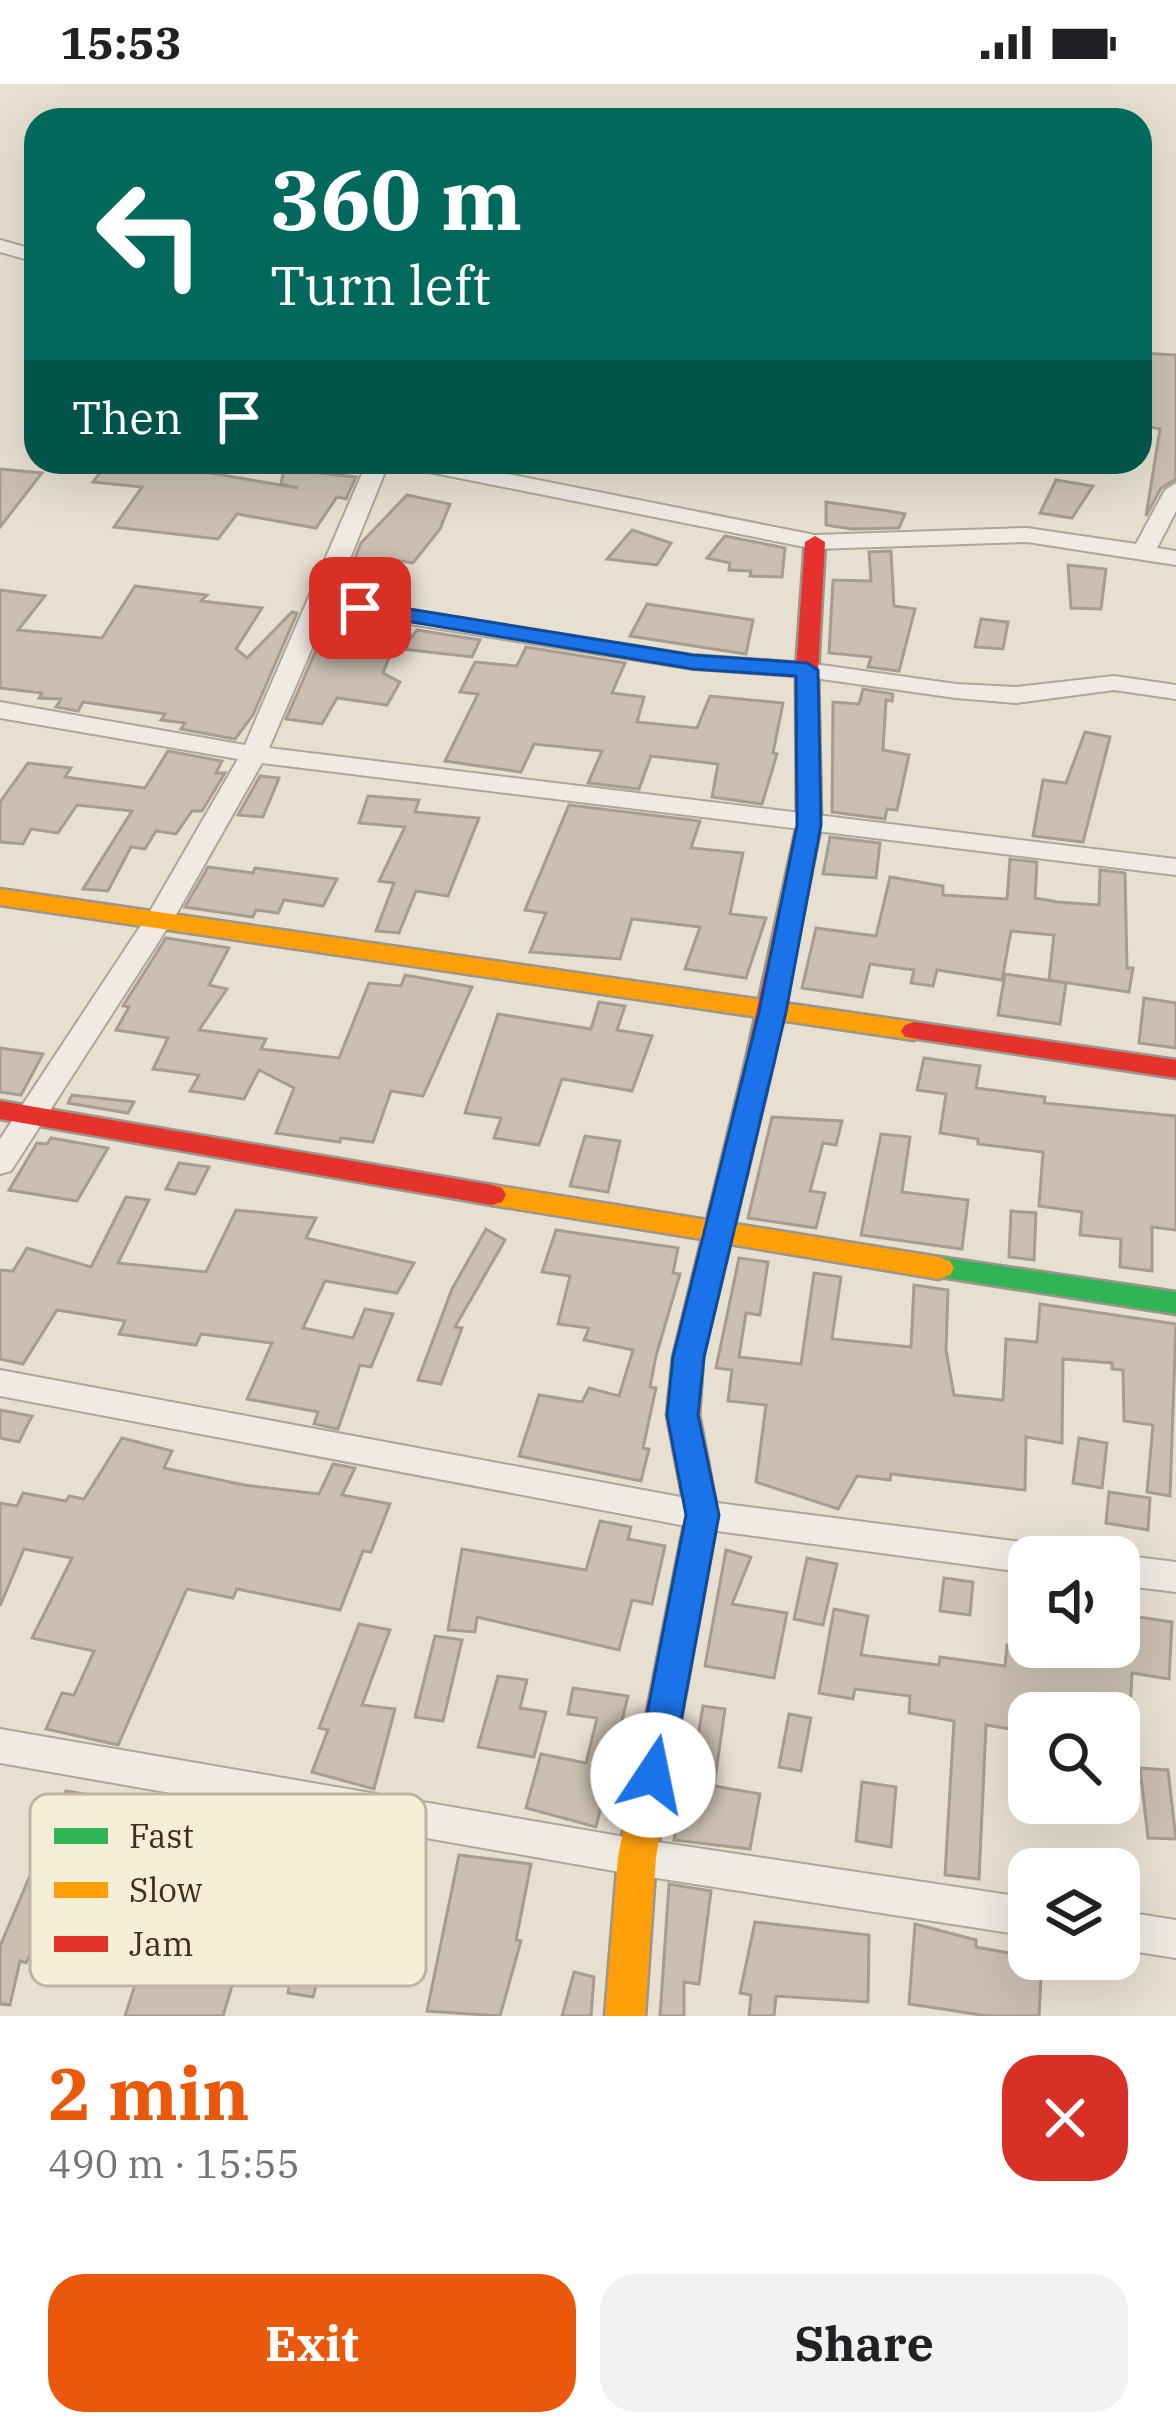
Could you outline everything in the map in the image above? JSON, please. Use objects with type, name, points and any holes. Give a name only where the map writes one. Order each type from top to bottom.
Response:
[{"type":"street","points":[[0,1163],[162,920],[254,754],[323,603],[338,549],[372,474]]},
{"type":"street","points":[[475,474],[815,542],[1027,536],[1176,558]]},
{"type":"street","points":[[1143,552],[1176,490]]},
{"type":"street","points":[[625,2016],[637,1857],[702,1515],[682,1415],[688,1357],[772,1012],[809,825],[807,670],[815,542]]},
{"type":"street","points":[[323,603],[693,662],[807,670],[1016,695],[1114,683],[1176,692]]},
{"type":"street","points":[[0,710],[254,754],[1176,867]]},
{"type":"street","points":[[0,897],[1176,1069]]},
{"type":"street","points":[[0,1110],[715,1234],[1176,1303]]},
{"type":"street","points":[[0,1383],[702,1515],[1008,1555]]},
{"type":"street","points":[[1140,1573],[1176,1577]]},
{"type":"street","points":[[0,1746],[275,1794]]},
{"type":"street","points":[[426,1820],[1008,1914]]},
{"type":"street","points":[[1140,1933],[1176,1939]]},
{"type":"building","points":[[1152,354],[1176,355],[1176,479],[1161,488],[1146,516],[1160,429],[1152,427]]},
{"type":"building","points":[[0,469],[41,474],[0,527]]},
{"type":"building","points":[[99,474],[216,474],[298,488],[281,484],[283,474],[356,477],[346,499],[337,497],[316,528],[237,514],[218,539],[114,527],[142,487],[93,482]]},
{"type":"building","points":[[1056,480],[1093,486],[1072,518],[1040,513]]},
{"type":"building","points":[[407,495],[450,504],[440,529],[413,563],[389,559],[351,596],[340,594],[361,543]]},
{"type":"building","points":[[826,502],[905,514],[899,528],[852,529],[826,525]]},
{"type":"building","points":[[632,530],[671,543],[657,565],[607,559]]},
{"type":"building","points":[[725,536],[785,548],[782,577],[750,576],[751,571],[729,570],[730,563],[707,558]]},
{"type":"building","points":[[891,551],[894,606],[915,609],[899,671],[868,667],[871,657],[829,653],[833,580],[871,581],[869,552]]},
{"type":"building","points":[[1068,565],[1106,569],[1101,609],[1071,608]]},
{"type":"building","points":[[135,586],[262,608],[236,649],[247,658],[292,612],[297,613],[253,715],[235,739],[181,729],[185,723],[161,720],[165,714],[83,702],[78,711],[56,707],[61,699],[39,698],[42,693],[0,688],[0,590],[45,596],[18,630],[102,638]]},
{"type":"building","points":[[647,604],[753,620],[746,654],[630,636]]},
{"type":"building","points":[[331,616],[401,627],[383,673],[400,682],[387,705],[337,698],[322,724],[286,719]]},
{"type":"building","points":[[981,619],[1008,622],[1003,649],[975,647]]},
{"type":"building","points":[[417,630],[480,640],[472,657],[402,649]]},
{"type":"building","points":[[526,647],[625,663],[612,693],[644,697],[637,722],[697,728],[710,696],[783,703],[773,753],[777,754],[762,804],[712,797],[718,764],[651,756],[639,789],[588,783],[602,751],[534,744],[521,772],[445,761],[478,694],[460,692],[475,662],[517,666]]},
{"type":"building","points":[[863,689],[893,694],[892,701],[886,700],[883,750],[909,755],[897,810],[887,809],[885,819],[832,812],[833,702],[859,704]]},
{"type":"building","points":[[1085,732],[1110,737],[1083,842],[1033,836],[1043,780],[1066,783]]},
{"type":"building","points":[[168,751],[222,761],[216,773],[225,773],[202,811],[192,811],[176,834],[156,831],[145,849],[131,847],[108,891],[83,889],[132,811],[77,805],[58,833],[31,829],[23,844],[0,842],[0,802],[28,763],[71,768],[65,777],[145,788]]},
{"type":"building","points":[[260,776],[279,778],[263,817],[238,815]]},
{"type":"building","points":[[368,796],[419,800],[415,812],[479,818],[448,896],[416,891],[399,933],[376,931],[394,883],[379,881],[405,827],[359,823]]},
{"type":"building","points":[[569,805],[700,821],[691,848],[743,853],[730,914],[766,918],[746,978],[685,969],[700,927],[632,919],[620,959],[530,952],[546,913],[525,910]]},
{"type":"building","points":[[830,837],[880,843],[876,878],[823,874]]},
{"type":"building","points":[[1010,859],[1037,862],[1035,898],[1058,902],[1099,905],[1100,870],[1125,873],[1127,968],[1133,968],[1129,992],[1049,980],[1054,935],[1011,931],[1002,980],[937,970],[933,986],[911,983],[914,970],[870,964],[862,997],[802,988],[816,928],[876,936],[890,877],[943,886],[943,895],[1007,899]]},
{"type":"building","points":[[208,867],[337,879],[323,906],[284,900],[278,913],[256,910],[253,917],[185,907]]},
{"type":"building","points":[[166,938],[229,948],[209,985],[227,989],[199,1030],[266,1039],[261,1049],[339,1058],[369,983],[401,986],[405,975],[472,987],[423,1096],[391,1091],[373,1142],[276,1133],[294,1088],[259,1070],[244,1099],[190,1091],[199,1075],[153,1069],[168,1038],[116,1030],[129,1007],[123,1006]]},
{"type":"building","points":[[1005,974],[1066,983],[1060,1024],[998,1015]]},
{"type":"building","points":[[1144,998],[1176,1003],[1176,1048],[1139,1043]]},
{"type":"building","points":[[599,1002],[625,1006],[617,1030],[652,1036],[632,1091],[562,1079],[539,1145],[494,1138],[501,1118],[465,1113],[498,1014],[591,1029]]},
{"type":"building","points":[[0,1048],[43,1054],[21,1095],[0,1092]]},
{"type":"building","points":[[924,1058],[980,1066],[976,1088],[1045,1097],[1044,1103],[1176,1116],[1176,1230],[1152,1227],[1152,1271],[1120,1267],[1121,1239],[1080,1235],[1082,1212],[1039,1206],[1043,1152],[978,1144],[978,1139],[940,1133],[946,1094],[917,1090]]},
{"type":"building","points":[[72,1095],[134,1102],[128,1113],[68,1103]]},
{"type":"building","points":[[772,1117],[842,1121],[836,1145],[823,1143],[810,1191],[825,1193],[816,1228],[748,1218]]},
{"type":"building","points":[[881,1134],[910,1137],[902,1192],[968,1200],[962,1249],[861,1235]]},
{"type":"building","points":[[585,1136],[620,1141],[608,1192],[570,1186]]},
{"type":"building","points":[[51,1138],[108,1148],[77,1201],[9,1190],[37,1143],[47,1144]]},
{"type":"building","points":[[179,1163],[209,1167],[195,1194],[166,1189]]},
{"type":"building","points":[[126,1197],[149,1200],[118,1263],[206,1272],[236,1210],[316,1218],[306,1238],[414,1263],[397,1293],[325,1281],[303,1328],[353,1338],[365,1309],[393,1314],[371,1367],[360,1365],[338,1429],[314,1424],[318,1412],[247,1399],[272,1343],[201,1334],[196,1345],[119,1334],[125,1321],[57,1310],[23,1364],[0,1359],[0,1270],[13,1271],[27,1248],[91,1267]]},
{"type":"building","points":[[1011,1211],[1036,1213],[1034,1260],[1009,1257]]},
{"type":"building","points":[[486,1229],[505,1240],[455,1327],[462,1328],[441,1384],[418,1380],[452,1289]]},
{"type":"building","points":[[556,1230],[678,1248],[673,1273],[680,1274],[650,1387],[656,1388],[641,1481],[519,1456],[539,1395],[582,1402],[589,1388],[619,1396],[633,1350],[584,1340],[589,1328],[558,1324],[570,1276],[542,1272]]},
{"type":"building","points":[[739,1258],[768,1262],[760,1315],[746,1313],[739,1357],[801,1364],[814,1273],[841,1277],[832,1339],[911,1347],[914,1285],[948,1290],[946,1350],[954,1395],[1003,1400],[1006,1339],[1037,1342],[1040,1304],[1176,1324],[1170,1496],[1147,1492],[1153,1425],[1124,1421],[1123,1370],[1112,1369],[1112,1363],[1063,1359],[1062,1443],[1026,1437],[1025,1490],[891,1474],[890,1480],[857,1476],[838,1509],[756,1482],[766,1405],[728,1401],[732,1370],[716,1368]]},
{"type":"building","points":[[0,1410],[32,1416],[19,1442],[0,1438]]},
{"type":"building","points":[[122,1438],[172,1451],[164,1468],[244,1485],[319,1494],[333,1464],[355,1468],[342,1495],[390,1504],[371,1552],[363,1551],[340,1610],[237,1589],[233,1598],[187,1589],[118,1745],[46,1729],[62,1693],[74,1695],[94,1651],[32,1638],[72,1558],[24,1549],[0,1606],[0,1503],[17,1506],[23,1493],[66,1501],[69,1496],[84,1499]]},
{"type":"building","points":[[1079,1438],[1107,1443],[1102,1488],[1073,1483]]},
{"type":"building","points":[[1109,1492],[1150,1498],[1148,1530],[1106,1523]]},
{"type":"building","points":[[600,1521],[631,1527],[628,1539],[665,1546],[652,1604],[632,1600],[619,1650],[477,1617],[475,1632],[448,1630],[462,1549],[586,1570]]},
{"type":"building","points":[[726,1550],[751,1557],[732,1604],[787,1613],[774,1678],[705,1666]]},
{"type":"building","points":[[807,1558],[837,1564],[823,1625],[794,1619]]},
{"type":"building","points":[[944,1578],[973,1582],[970,1615],[940,1611]]},
{"type":"building","points":[[834,1609],[868,1616],[861,1655],[939,1665],[940,1657],[1005,1666],[1007,1645],[1008,1668],[1140,1668],[1140,1617],[1172,1622],[1169,1679],[1132,1673],[1131,1692],[1008,1692],[1008,1729],[986,1725],[979,1879],[945,1875],[954,1721],[909,1713],[910,1696],[855,1689],[853,1699],[819,1693]]},
{"type":"building","points":[[359,1624],[390,1630],[362,1705],[395,1709],[374,1789],[312,1772],[328,1730],[319,1728]]},
{"type":"building","points":[[435,1636],[462,1640],[443,1721],[415,1717]]},
{"type":"building","points":[[498,1676],[527,1680],[520,1708],[546,1712],[534,1757],[478,1747]]},
{"type":"building","points":[[573,1688],[628,1696],[596,1827],[526,1808],[541,1754],[586,1763],[597,1718],[568,1714]]},
{"type":"building","points":[[703,1706],[725,1709],[714,1786],[760,1794],[750,1849],[674,1840]]},
{"type":"building","points":[[789,1714],[811,1718],[801,1771],[779,1767]]},
{"type":"building","points":[[1140,1768],[1168,1770],[1176,1839],[1148,1838]]},
{"type":"building","points":[[862,1782],[896,1787],[891,1847],[856,1841]]},
{"type":"building","points":[[459,1855],[531,1864],[516,1940],[521,1941],[500,2016],[427,2011]]},
{"type":"building","points":[[30,1876],[30,1954],[26,1963],[20,1961],[10,2005],[0,2004],[0,1946]]},
{"type":"building","points":[[669,1884],[711,1891],[699,1984],[684,1982],[684,2016],[660,2016]]},
{"type":"building","points":[[755,1922],[869,1935],[868,2002],[776,1996],[774,2016],[749,2016],[751,1995],[740,1993]]},
{"type":"building","points":[[915,1924],[976,1940],[976,1947],[1008,1953],[1008,1980],[1041,1980],[1039,2016],[988,2016],[909,2004]]},
{"type":"building","points":[[574,1972],[594,1977],[591,2016],[562,2016]]},
{"type":"building","points":[[135,1986],[232,1986],[223,2016],[125,2016]]},
{"type":"building","points":[[289,1986],[316,1986],[313,1997],[288,1993]]},
{"type":"traffic: fast","points":[[939,1268],[1176,1303]]},
{"type":"traffic: slow","points":[[0,897],[914,1031]]},
{"type":"traffic: slow","points":[[625,2016],[637,1857],[702,1515],[683,1415],[688,1357],[759,1064]]},
{"type":"traffic: slow","points":[[492,1195],[939,1268]]},
{"type":"traffic: jam","points":[[759,1064],[809,825],[807,670],[815,542]]},
{"type":"traffic: jam","points":[[914,1031],[1176,1069]]},
{"type":"traffic: jam","points":[[0,1110],[492,1195]]},
{"type":"route","points":[[360,608],[693,662],[807,670],[809,825],[772,1012],[688,1357],[682,1415],[702,1515],[653,1775]]}]
